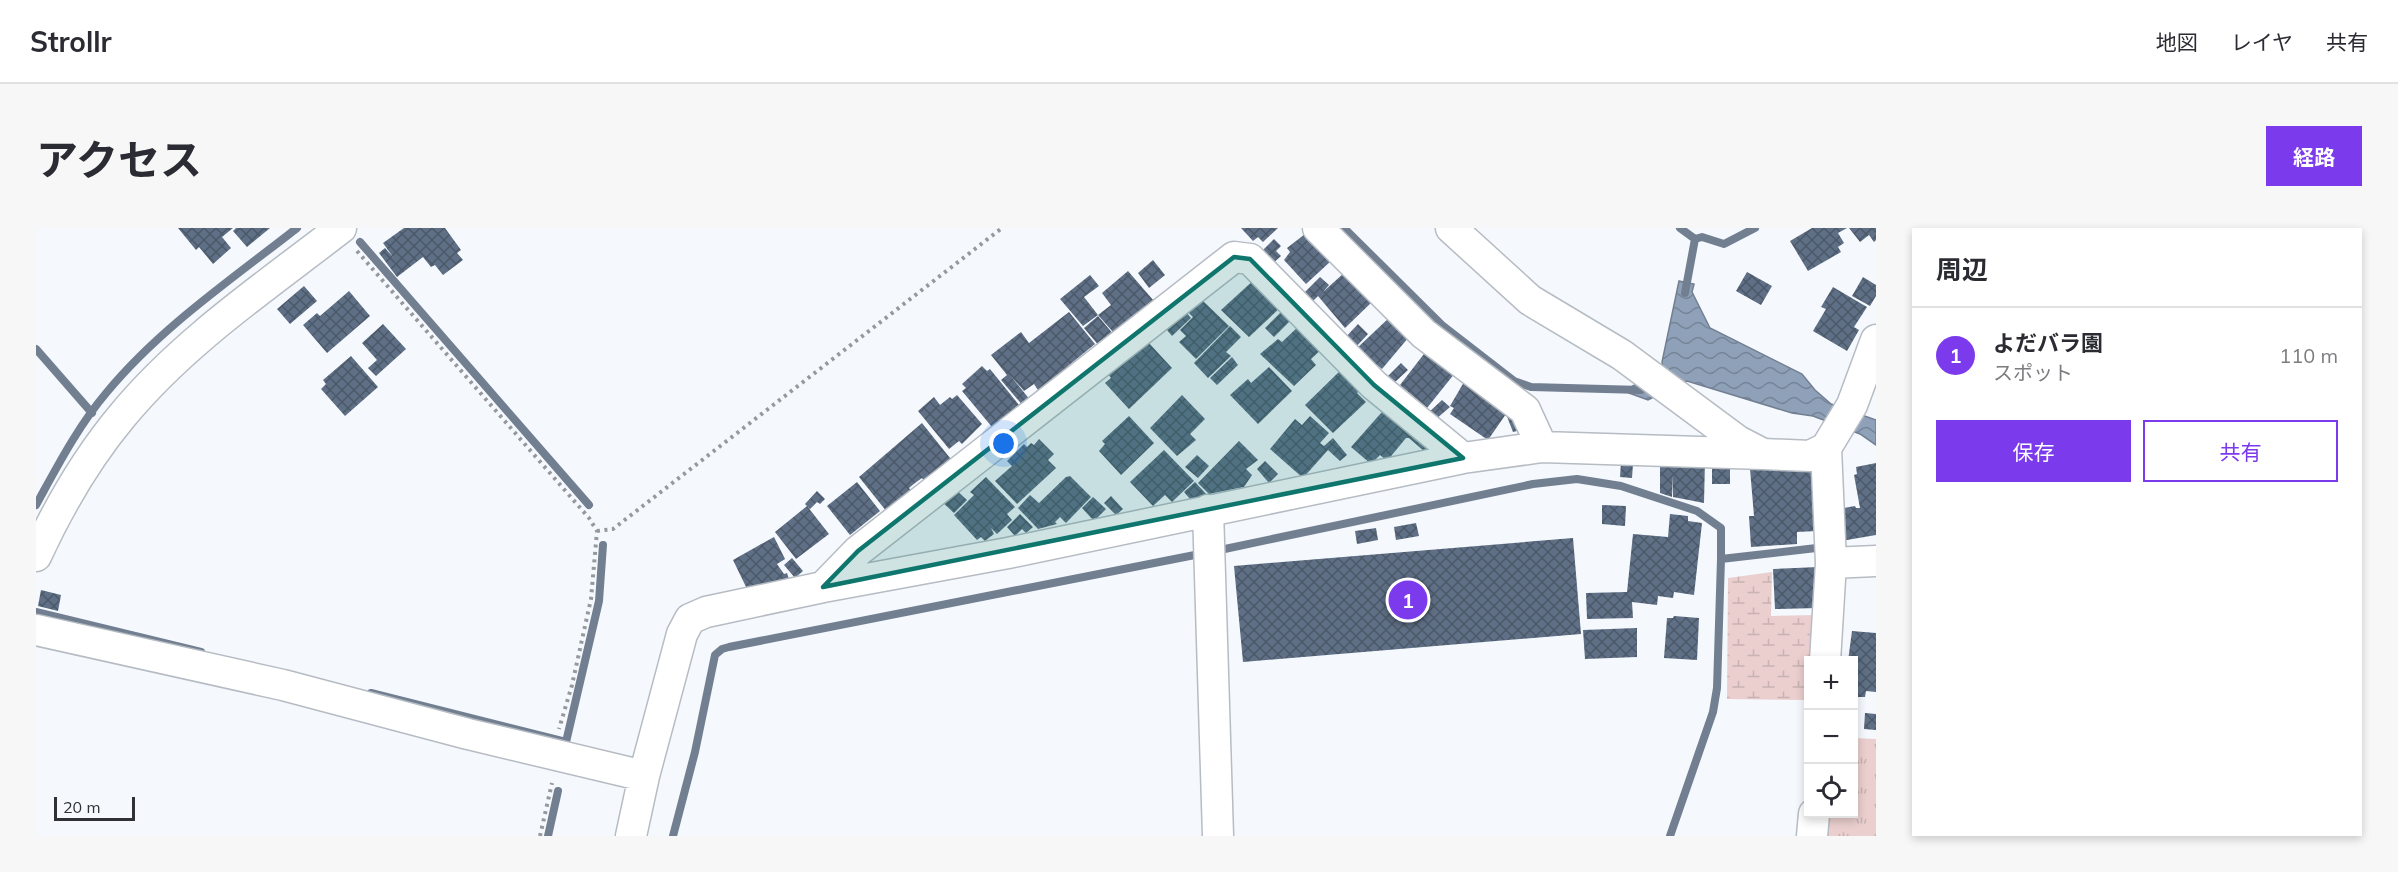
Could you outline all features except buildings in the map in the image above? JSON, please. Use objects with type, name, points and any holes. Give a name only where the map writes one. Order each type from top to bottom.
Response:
[{"type":"street","points":[[1318,228],[1424,334],[1525,410],[1542,447]]},
{"type":"street","points":[[1451,228],[1530,300],[1648,373],[1671,393],[1738,441],[1763,454]]},
{"type":"street","points":[[36,556],[51,523],[98,448],[123,415],[150,386],[208,332],[340,229]]},
{"type":"street","points":[[824,587],[858,551],[1234,257],[1250,259],[1374,385],[1463,458]]},
{"type":"street","points":[[631,836],[644,776],[682,634],[690,619],[706,612],[824,587],[1008,553],[1463,458],[1542,447],[1810,456],[1831,441],[1852,405],[1876,340]]},
{"type":"street","points":[[1825,656],[1830,553],[1831,441]]},
{"type":"street","points":[[1208,510],[1218,836]]},
{"type":"street","points":[[1830,553],[1876,561]]},
{"type":"street","points":[[36,630],[558,746],[644,776]]},
{"type":"street","points":[[1812,836],[1814,818]]},
{"type":"path","points":[[597,531],[613,529],[1002,228]]},
{"type":"path","points":[[340,229],[590,518],[597,531],[591,599],[540,836]]},
{"type":"highlighted area","points":[[1234,257],[1250,259],[1374,385],[1463,458],[823,587],[858,551]]},
{"type":"green space","points":[[1772,572],[1771,616],[1817,615],[1816,656],[1804,656],[1804,700],[1727,699],[1728,578]]},
{"type":"green space","points":[[1858,738],[1876,739],[1876,836],[1824,836],[1826,818],[1858,818]]},
{"type":"water","points":[[1679,281],[1694,284],[1692,292],[1710,328],[1802,374],[1831,404],[1876,420],[1876,445],[1860,434],[1813,416],[1792,413],[1687,381],[1648,400],[1629,393],[1631,387],[1663,368],[1662,362]]},
{"type":"waterway","points":[[36,505],[68,447],[107,392],[128,369],[173,325],[297,228]]},
{"type":"waterway","points":[[1344,228],[1443,326],[1514,381],[1531,387],[1641,390]]},
{"type":"waterway","points":[[1680,228],[1695,239],[1685,293]]},
{"type":"waterway","points":[[1695,239],[1702,237],[1724,244],[1755,228]]},
{"type":"waterway","points":[[360,242],[589,505]]},
{"type":"waterway","points":[[36,349],[92,413]]},
{"type":"waterway","points":[[673,836],[695,752],[715,655],[729,647],[1220,550],[1533,484],[1577,479],[1621,486],[1697,511],[1721,528],[1721,559],[1825,547]]},
{"type":"waterway","points":[[371,693],[566,742],[599,601],[603,545]]},
{"type":"waterway","points":[[1670,836],[1713,712],[1717,688],[1721,559]]},
{"type":"waterway","points":[[36,612],[201,652]]},
{"type":"waterway","points":[[548,836],[558,791]]},
{"type":"place","name":"よだバラ園","points":[[1408,600]]}]
